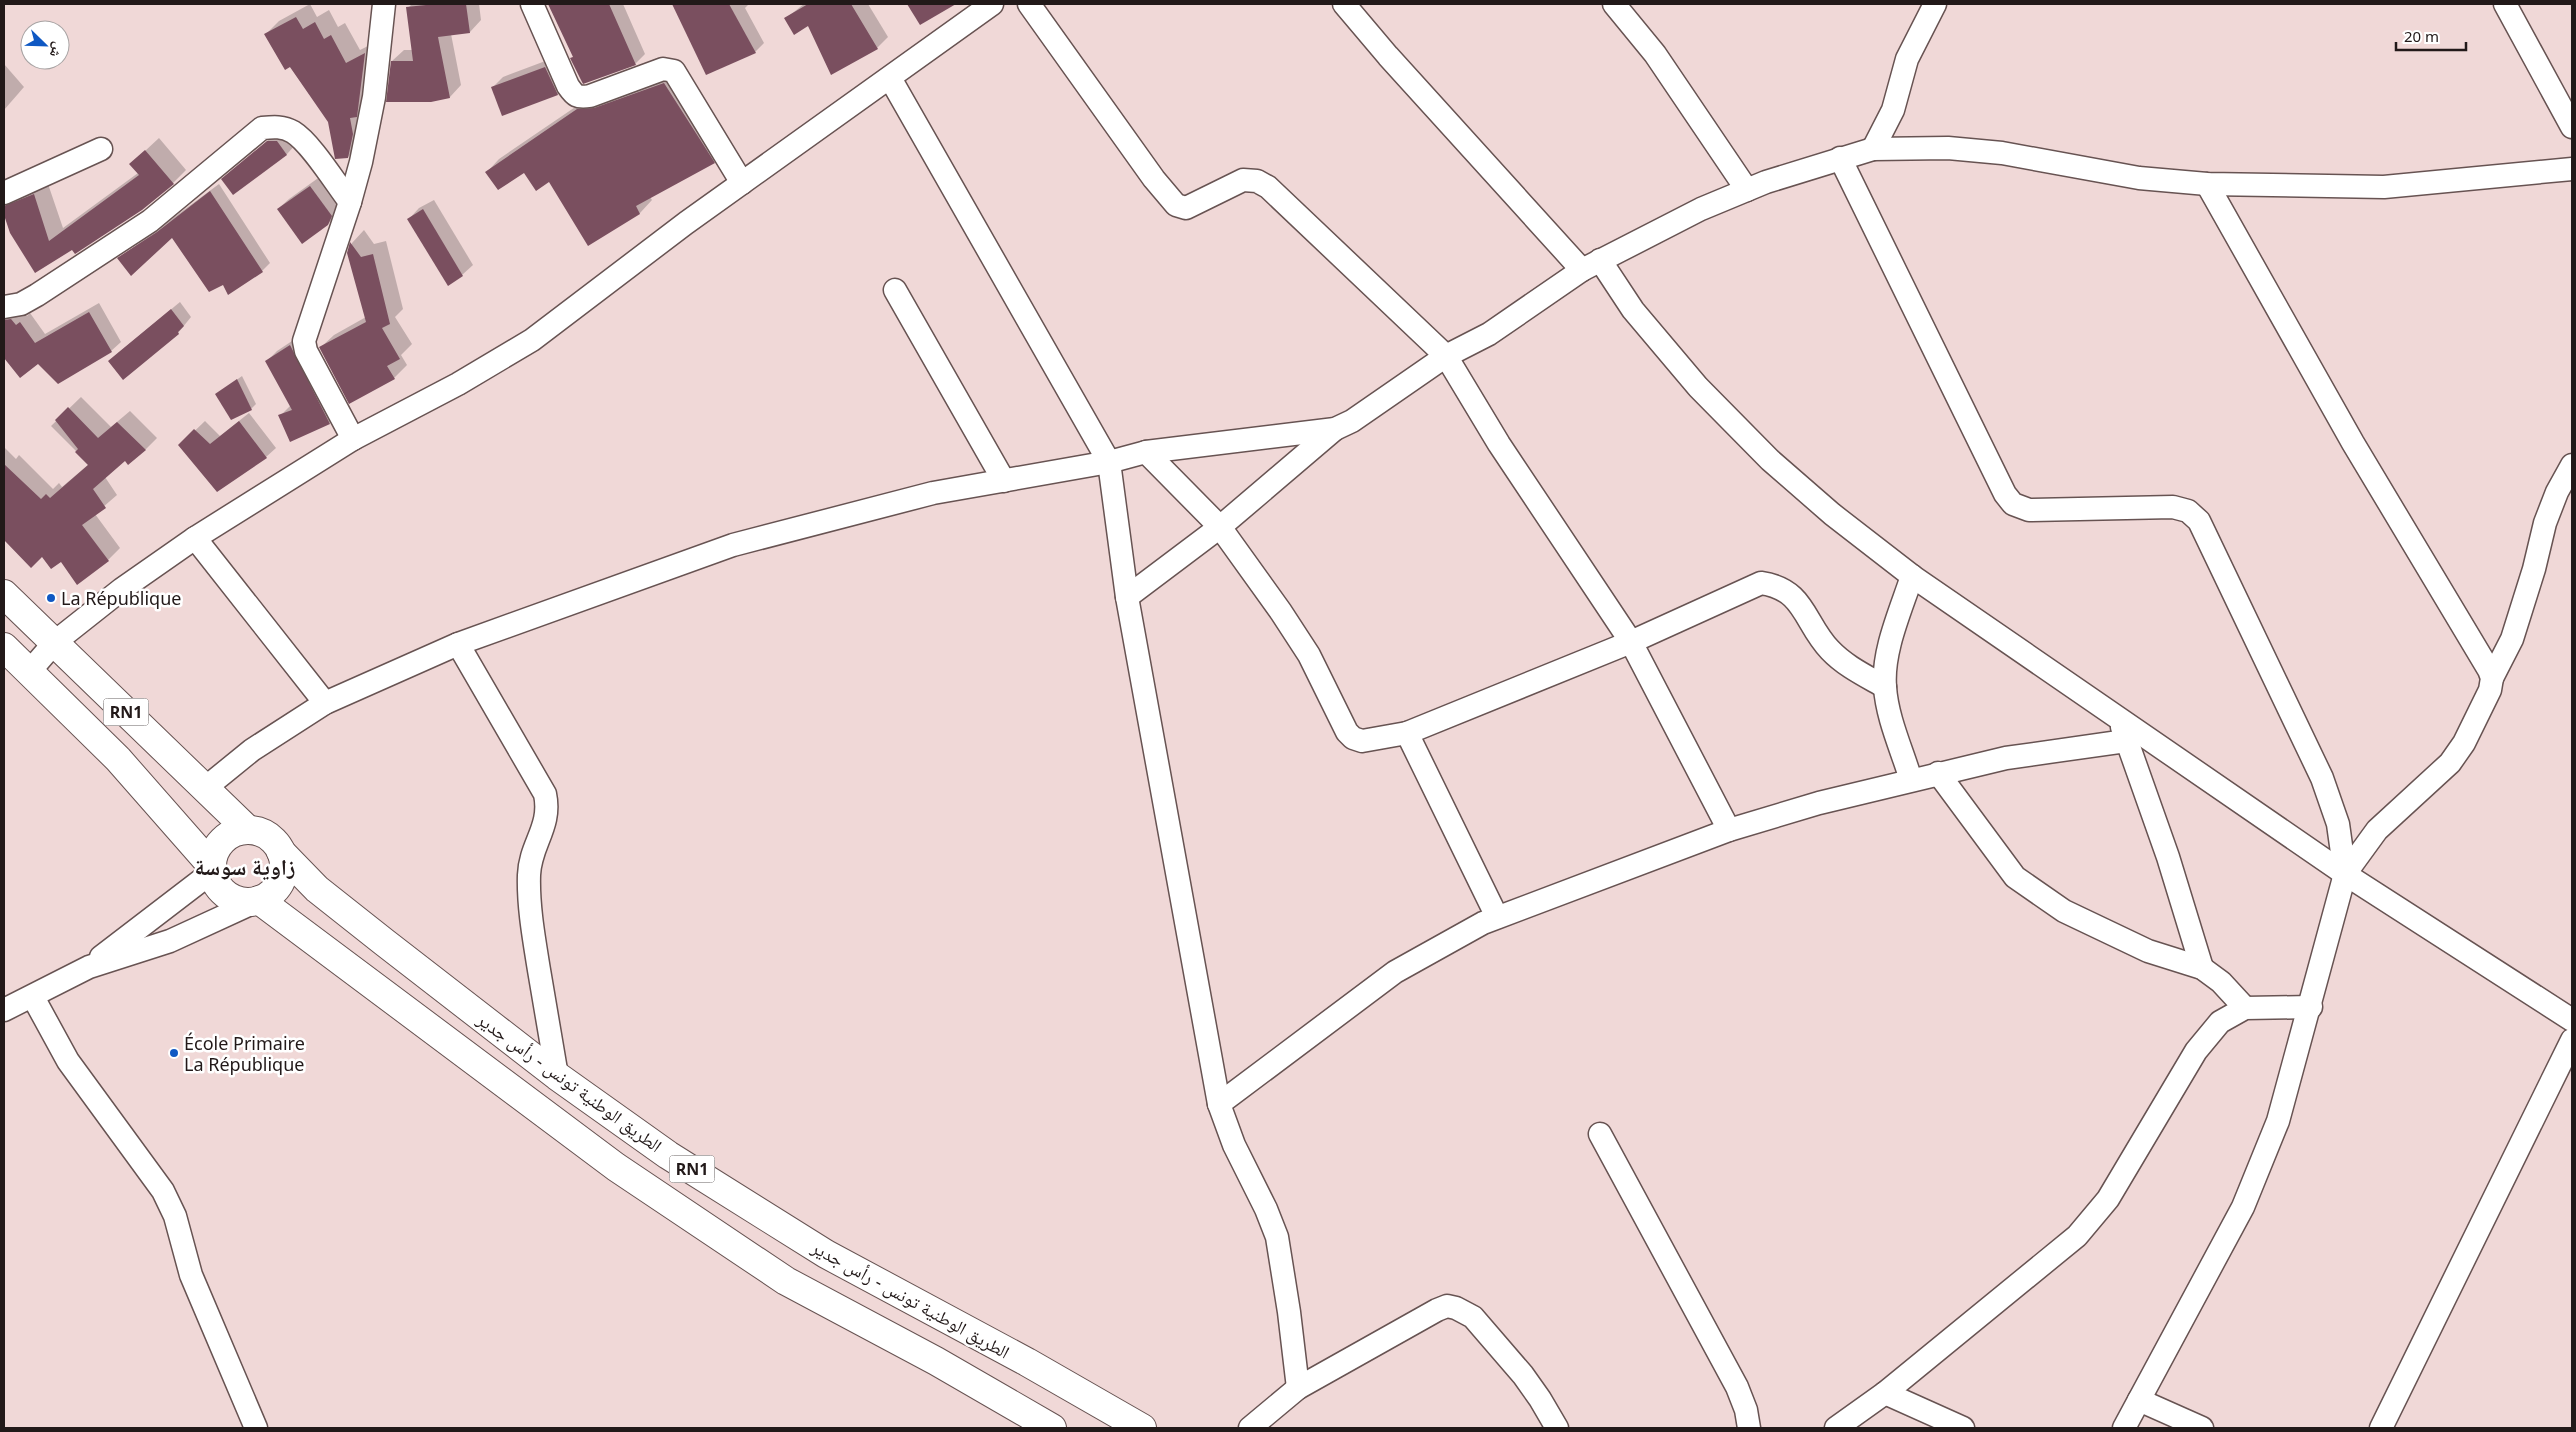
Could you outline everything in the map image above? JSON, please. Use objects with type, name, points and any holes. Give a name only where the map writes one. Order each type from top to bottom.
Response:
[{"type":"highway","name":"RN1","points":[[4,594],[248,830],[268,836],[281,852]]},
{"type":"highway","name":"RN1","points":[[4,647],[118,759],[212,869],[215,882],[228,896],[247,902],[258,900],[616,1167],[786,1281],[936,1361],[1052,1428]]},
{"type":"highway","points":[[212,869],[213,854],[227,836],[237,831],[248,830]]},
{"type":"highway","name":"الطريق الوطنية تونس - رأس جدير","points":[[281,852],[325,895],[556,1076],[668,1155],[826,1254],[1027,1362],[1142,1428]]},
{"type":"highway","points":[[258,900],[274,890],[283,875],[284,863],[281,852]]},
{"type":"street","points":[[353,438],[306,352],[304,341],[350,202],[374,96],[384,4]]},
{"type":"street","points":[[532,4],[574,96],[580,98],[590,96],[662,69],[674,71],[742,183]]},
{"type":"street","points":[[29,672],[55,642],[122,589],[195,538],[353,438],[458,384],[532,340],[742,183],[992,4]]},
{"type":"street","points":[[1029,4],[1154,179],[1176,204],[1186,208],[1243,180],[1257,181],[1268,187],[1446,356],[1499,444],[1631,642],[1729,830]]},
{"type":"street","points":[[1344,4],[1388,56],[1633,310],[1705,394],[1770,460],[1832,514],[1912,576],[2345,874],[2572,1020]]},
{"type":"street","points":[[1614,4],[1655,54],[1747,190]]},
{"type":"street","points":[[1873,149],[1893,110],[1907,59],[1934,4]]},
{"type":"street","points":[[2505,4],[2572,128]]},
{"type":"street","points":[[890,78],[1109,462],[1127,597],[1219,1104],[1234,1145],[1266,1208],[1277,1238],[1289,1312],[1298,1388]]},
{"type":"street","points":[[4,307],[21,304],[36,296],[150,221],[262,128],[278,127],[293,132],[305,143],[350,202]]},
{"type":"street","points":[[204,789],[252,750],[325,702],[458,644],[732,545],[933,493],[1109,462],[1146,452],[1335,429],[1352,422],[1446,356],[1489,334],[1591,265],[1701,209],[1747,190],[1840,158],[1873,149],[1948,148],[2002,153],[2139,178],[2207,184],[2384,187],[2572,169]]},
{"type":"street","points":[[4,193],[101,149]]},
{"type":"street","points":[[1840,158],[2005,494],[2013,504],[2029,510],[2173,507],[2188,511],[2199,521],[2322,778],[2338,824],[2345,874]]},
{"type":"street","points":[[2207,184],[2352,443],[2489,670],[2492,678]]},
{"type":"street","points":[[895,290],[1004,481]]},
{"type":"street","points":[[1127,597],[1220,527],[1335,429]]},
{"type":"street","points":[[1146,452],[1220,527],[1309,655],[1347,732],[1353,738],[1362,741],[1407,733],[1631,642],[1761,582],[1776,585],[1792,594],[1828,649],[1840,660],[1885,688]]},
{"type":"street","points":[[2124,1428],[2243,1208],[2278,1121],[2311,1006],[2345,874],[2377,830],[2450,763],[2464,743],[2490,690],[2492,678],[2512,639],[2534,569],[2545,523],[2572,465]]},
{"type":"street","points":[[195,538],[325,702]]},
{"type":"street","points":[[1911,780],[1890,712],[1885,688],[1886,666],[1892,640],[1912,576]]},
{"type":"street","points":[[458,644],[545,794],[548,808],[542,834],[531,859],[529,876],[532,930],[556,1076]]},
{"type":"street","points":[[2120,719],[2126,741],[2168,856],[2202,968]]},
{"type":"street","points":[[1407,733],[1497,918]]},
{"type":"street","points":[[1219,1104],[1395,972],[1483,922],[1729,830],[1819,803],[2006,758],[2126,741]]},
{"type":"street","points":[[1938,773],[2015,877],[2064,911],[2148,951],[2202,968],[2221,982],[2245,1008]]},
{"type":"street","points":[[89,967],[212,869]]},
{"type":"street","points":[[4,1010],[89,967],[170,941],[258,900]]},
{"type":"street","points":[[33,996],[68,1061],[163,1191],[175,1216],[191,1275],[256,1428]]},
{"type":"street","points":[[1836,1428],[1885,1393],[2077,1236],[2108,1199],[2196,1050],[2220,1022],[2245,1008],[2311,1006]]},
{"type":"street","points":[[2381,1428],[2572,1040]]},
{"type":"street","points":[[1600,1134],[1737,1387],[1746,1410],[1749,1428]]},
{"type":"street","points":[[1250,1428],[1298,1388],[1437,1310],[1448,1306],[1473,1317],[1523,1375],[1557,1428]]},
{"type":"street","points":[[1885,1393],[1963,1428]]},
{"type":"street","points":[[2139,1400],[2202,1428]]},
{"type":"building","points":[[466,4],[470,33],[438,37],[450,98],[431,102],[386,102],[391,61],[413,61],[406,7]]},
{"type":"building","points":[[548,4],[609,4],[636,65],[583,84],[570,58],[573,57]]},
{"type":"building","points":[[672,4],[729,4],[756,53],[706,75]]},
{"type":"building","points":[[808,4],[851,4],[878,49],[831,75],[808,26],[794,35],[784,18]]},
{"type":"building","points":[[907,4],[956,4],[920,25]]},
{"type":"building","points":[[296,17],[303,29],[315,22],[324,39],[331,35],[346,63],[365,53],[357,117],[350,118],[353,134],[348,158],[335,159],[328,122],[290,67],[285,70],[264,34]]},
{"type":"building","points":[[545,67],[558,95],[502,116],[491,87]]},
{"type":"building","points":[[664,83],[715,163],[636,206],[640,214],[588,246],[549,182],[536,191],[524,173],[498,190],[485,172],[577,109],[594,108]]},
{"type":"building","points":[[267,141],[277,141],[287,155],[233,195],[221,179]]},
{"type":"building","points":[[145,150],[174,184],[142,210],[75,254],[72,250],[35,273],[10,233],[4,215],[4,206],[34,194],[49,241],[139,175],[129,164]]},
{"type":"building","points":[[310,186],[332,216],[328,225],[302,244],[277,209]]},
{"type":"building","points":[[210,191],[263,272],[228,295],[223,285],[209,292],[172,238],[131,276],[117,258],[157,232]]},
{"type":"building","points":[[423,209],[463,276],[448,286],[407,219]]},
{"type":"building","points":[[350,242],[361,257],[373,254],[390,324],[382,328],[400,359],[387,366],[395,379],[349,404],[319,347],[366,322],[347,253]]},
{"type":"building","points":[[171,309],[184,326],[178,332],[179,334],[123,380],[108,361]]},
{"type":"building","points":[[89,312],[112,352],[58,384],[38,364],[20,378],[4,358],[4,320],[11,319],[16,325],[20,322],[35,343]]},
{"type":"building","points":[[290,345],[330,424],[290,442],[278,415],[292,410],[265,361]]},
{"type":"building","points":[[237,379],[252,410],[231,420],[215,394]]},
{"type":"building","points":[[68,407],[98,438],[117,422],[146,450],[128,465],[125,461],[93,489],[106,508],[82,525],[109,561],[77,585],[61,562],[51,569],[42,557],[31,568],[4,540],[4,464],[41,499],[46,494],[50,498],[88,465],[75,452],[78,449],[55,420]]},
{"type":"building","points":[[239,421],[267,458],[217,492],[178,445],[194,429],[210,444]]},
{"type":"place","name":"La République","points":[[51,598]]},
{"type":"place","name":"École Primaire La République","points":[[174,1053]]},
{"type":"district","name":"زاوية سوسة","points":[[245,866]]}]
